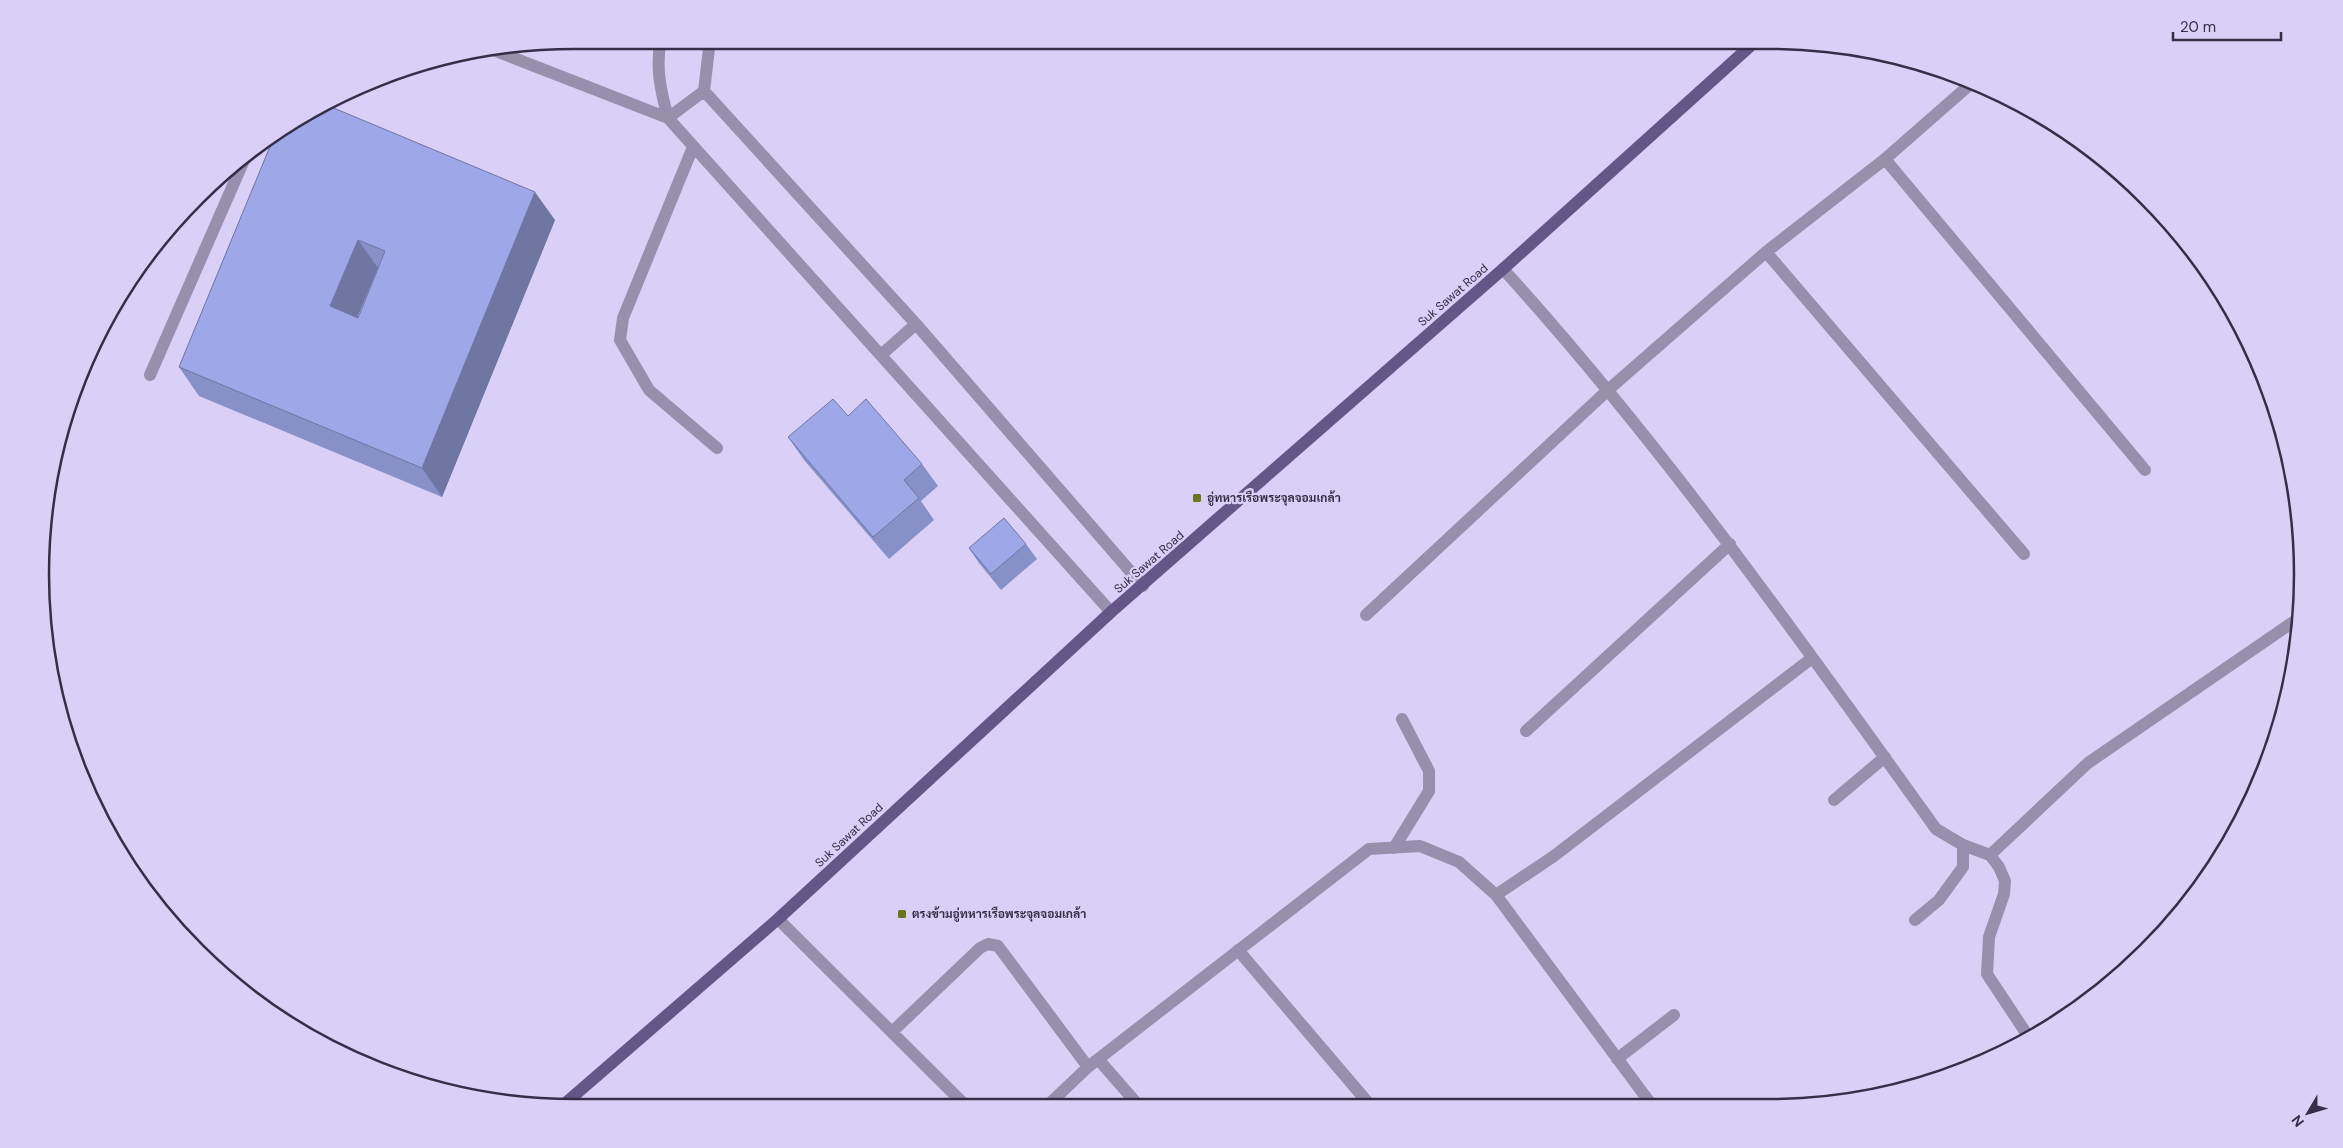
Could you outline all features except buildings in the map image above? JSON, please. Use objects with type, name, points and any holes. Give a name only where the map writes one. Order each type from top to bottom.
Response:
[{"type":"main road","name":"Suk Sawat Road","points":[[570,1099],[778,919],[1112,612],[1503,269],[1747,49]]},
{"type":"street","points":[[660,49],[659,87],[668,118],[1112,612]]},
{"type":"street","points":[[668,118],[704,91],[709,49]]},
{"type":"street","points":[[502,54],[668,118]]},
{"type":"street","points":[[1366,615],[1608,390],[1766,252],[1885,159],[1966,88]]},
{"type":"street","points":[[704,91],[916,324],[1143,586]]},
{"type":"street","points":[[693,147],[623,318],[620,340],[649,390],[717,448]]},
{"type":"street","points":[[1885,159],[2145,470]]},
{"type":"street","points":[[150,375],[240,169]]},
{"type":"street","points":[[1766,252],[2024,554]]},
{"type":"street","points":[[1503,269],[1556,326],[1730,544],[1936,829],[1963,845],[1990,855],[1999,867],[2005,881],[2004,894],[1989,937],[1987,974],[2026,1032]]},
{"type":"street","points":[[881,355],[916,324]]},
{"type":"street","points":[[1526,731],[1730,544]]},
{"type":"street","points":[[1990,855],[2088,762],[2292,623]]},
{"type":"street","points":[[1496,895],[1554,856],[1812,658]]},
{"type":"street","points":[[1394,848],[1429,791],[1429,771],[1402,719]]},
{"type":"street","points":[[1834,800],[1885,757]]},
{"type":"street","points":[[1914,920],[1939,900],[1963,867],[1963,845]]},
{"type":"street","points":[[1054,1099],[1093,1063],[1369,849],[1420,846],[1459,862],[1496,895],[1646,1099]]},
{"type":"street","points":[[778,919],[870,1008],[959,1099]]},
{"type":"street","points":[[893,1031],[980,948],[992,944],[998,946],[1093,1063],[1132,1099]]},
{"type":"street","points":[[1238,950],[1365,1099]]},
{"type":"street","points":[[1617,1059],[1674,1015]]},
{"type":"place","name":"อู่ทหารเรือพระจุลจอมเกล้า","points":[[1197,498]]},
{"type":"place","name":"ตรงข้ามอู่ทหารเรือพระจุลจอมเกล้า","points":[[902,914]]}]
